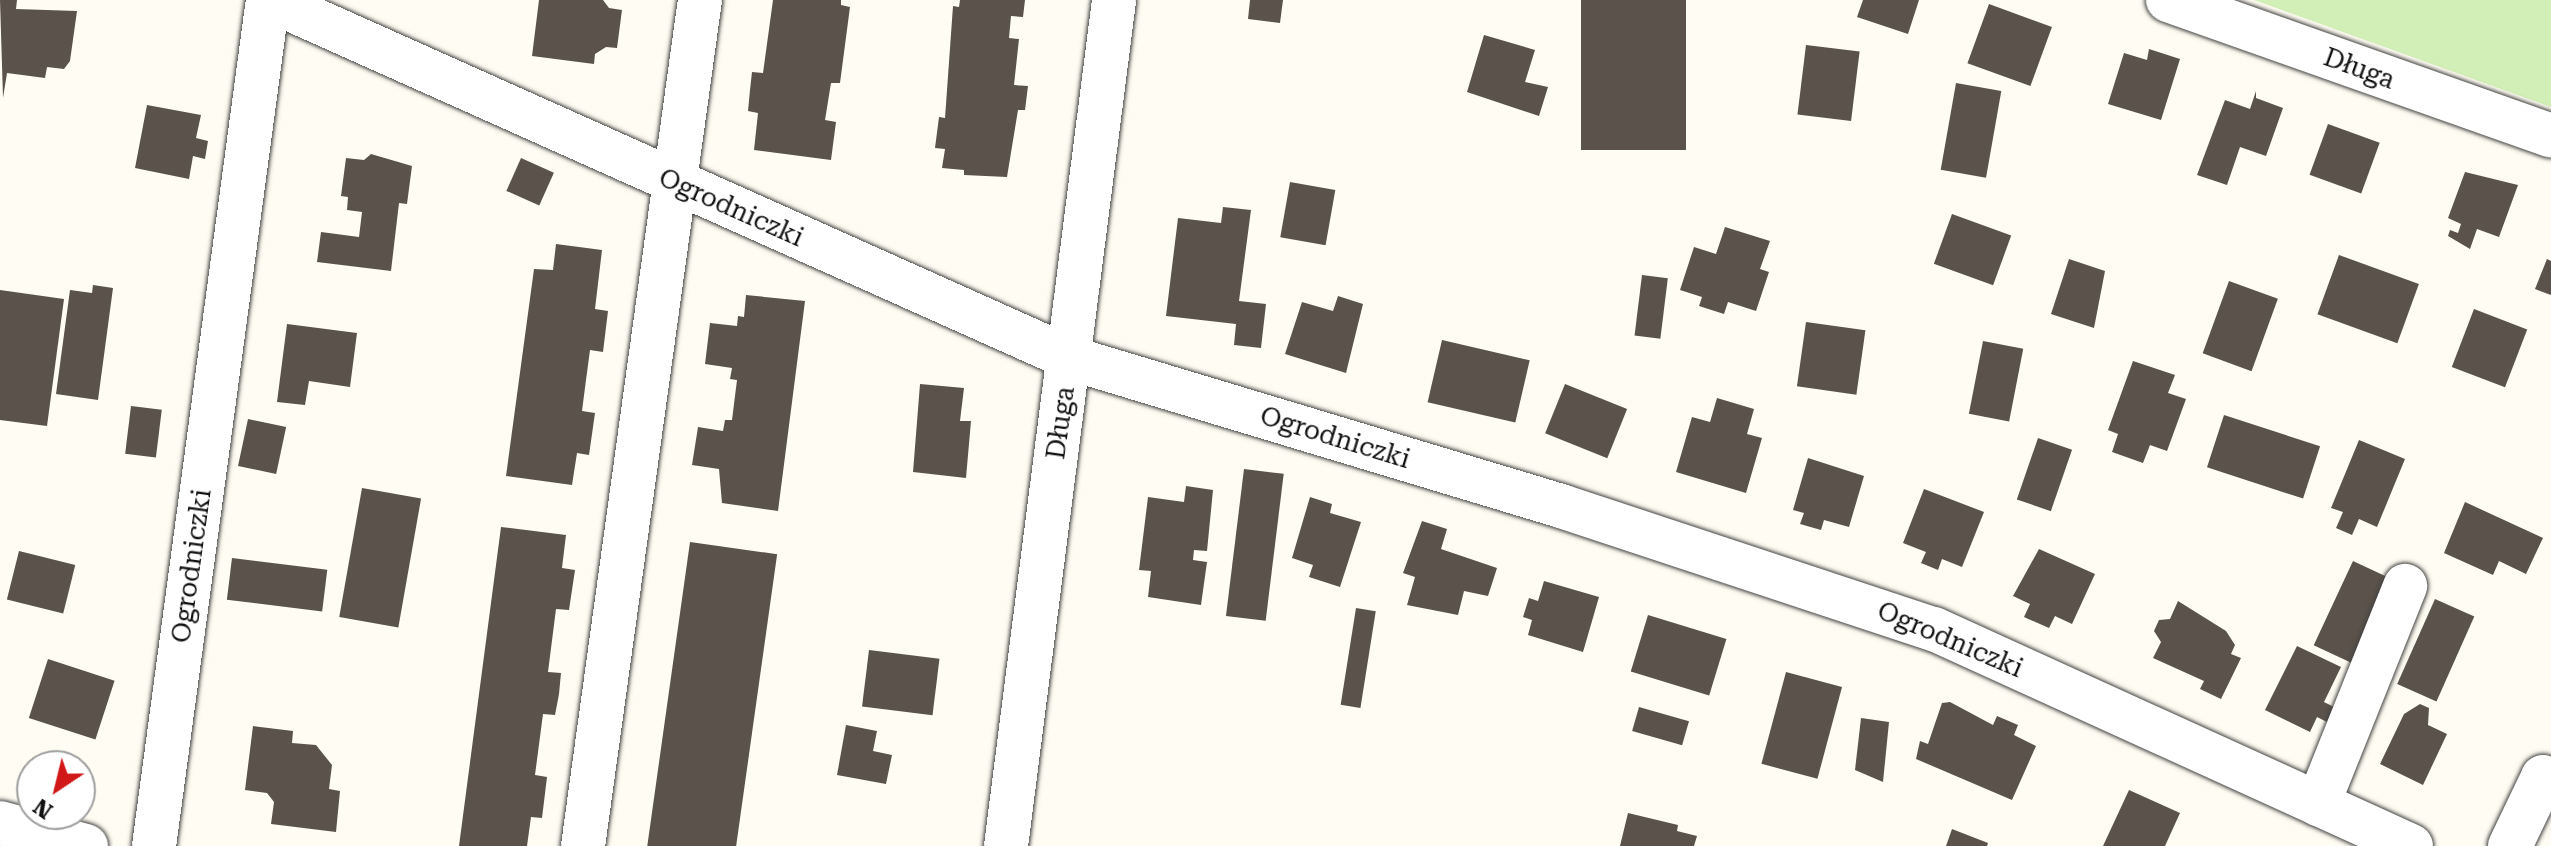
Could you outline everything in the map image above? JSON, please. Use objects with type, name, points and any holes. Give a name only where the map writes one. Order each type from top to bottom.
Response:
[{"type":"street","name":"Ogrodniczki","points":[[154,846],[269,0],[1070,358],[1829,591],[1934,629],[2411,846]]},
{"type":"street","points":[[583,846],[700,0]]},
{"type":"street","name":"Długa","points":[[1006,846],[1114,0]]},
{"type":"street","name":"Długa","points":[[2168,0],[2551,136]]},
{"type":"street","points":[[2318,804],[2405,586]]},
{"type":"street","points":[[2510,846],[2543,777],[2551,780]]},
{"type":"street","points":[[0,823],[86,846]]},
{"type":"green space","points":[[2254,0],[2551,0],[2551,107]]},
{"type":"building","points":[[0,0],[17,0],[16,9],[77,11],[70,61],[64,69],[47,67],[45,78],[7,73],[3,98]]},
{"type":"building","points":[[539,0],[603,0],[609,8],[622,10],[617,48],[606,47],[595,54],[594,64],[532,56]]},
{"type":"building","points":[[773,0],[841,0],[841,5],[850,7],[840,83],[831,83],[825,120],[836,122],[831,160],[754,150],[758,113],[748,111],[752,72],[763,73]]},
{"type":"building","points":[[960,0],[1025,0],[1023,17],[1011,16],[1009,38],[1019,39],[1014,85],[1028,86],[1025,110],[1018,110],[1007,177],[964,175],[964,170],[942,168],[945,149],[935,148],[939,117],[945,118],[953,6],[959,7]]},
{"type":"building","points":[[1250,0],[1283,0],[1280,23],[1248,19]]},
{"type":"building","points":[[1581,0],[1686,0],[1686,150],[1581,150]]},
{"type":"building","points":[[1863,0],[1919,0],[1908,34],[1857,17]]},
{"type":"building","points":[[1989,4],[2052,27],[2030,86],[1967,63]]},
{"type":"building","points":[[1484,35],[1535,50],[1525,82],[1548,87],[1539,116],[1467,92]]},
{"type":"building","points":[[1806,45],[1860,52],[1851,121],[1797,114]]},
{"type":"building","points":[[2149,49],[2180,59],[2161,120],[2108,104],[2124,53],[2147,60]]},
{"type":"building","points":[[1956,83],[2001,91],[1986,178],[1941,170]]},
{"type":"building","points":[[2256,91],[2256,98],[2283,108],[2266,156],[2240,147],[2227,185],[2197,175],[2225,100],[2250,109]]},
{"type":"building","points":[[147,105],[201,115],[196,138],[208,141],[205,159],[193,156],[189,179],[135,168]]},
{"type":"building","points":[[2328,124],[2380,143],[2361,194],[2310,175]]},
{"type":"building","points":[[371,154],[412,166],[407,204],[399,203],[391,271],[317,262],[321,232],[359,237],[362,212],[347,210],[348,197],[341,196],[346,158],[364,160]]},
{"type":"building","points":[[521,158],[554,173],[539,206],[506,191]]},
{"type":"building","points":[[2465,172],[2518,185],[2499,237],[2477,229],[2470,249],[2448,236],[2450,230],[2458,233],[2461,224],[2448,218]]},
{"type":"building","points":[[1290,182],[1335,190],[1326,245],[1280,237]]},
{"type":"building","points":[[1223,207],[1251,210],[1239,301],[1266,304],[1261,348],[1234,345],[1236,324],[1166,316],[1178,218],[1221,223]]},
{"type":"building","points":[[1952,214],[2011,236],[1993,285],[1934,264]]},
{"type":"building","points":[[1725,227],[1770,241],[1760,269],[1769,272],[1756,311],[1728,302],[1724,314],[1699,306],[1702,297],[1680,290],[1694,247],[1716,254]]},
{"type":"building","points":[[556,244],[602,250],[595,309],[608,311],[603,352],[590,350],[586,380],[582,411],[595,413],[589,455],[577,453],[572,485],[506,476],[534,269],[553,270]]},
{"type":"building","points":[[2339,255],[2419,284],[2397,343],[2317,314]]},
{"type":"building","points":[[2069,259],[2105,271],[2094,328],[2051,314]]},
{"type":"building","points":[[2547,259],[2551,261],[2551,295],[2535,289]]},
{"type":"building","points":[[1642,275],[1668,278],[1660,339],[1635,336]]},
{"type":"building","points":[[2229,281],[2278,299],[2252,371],[2203,353]]},
{"type":"building","points":[[93,285],[113,288],[98,400],[56,394],[70,290],[92,293]]},
{"type":"building","points":[[0,290],[64,299],[47,426],[0,420]]},
{"type":"building","points":[[746,295],[805,301],[778,511],[722,503],[719,469],[692,465],[698,427],[723,431],[725,420],[732,420],[737,380],[730,379],[732,368],[705,364],[710,323],[737,326],[738,316],[744,317]]},
{"type":"building","points":[[1338,296],[1363,304],[1346,373],[1285,354],[1302,302],[1333,311]]},
{"type":"building","points":[[2474,309],[2527,329],[2505,387],[2452,367]]},
{"type":"building","points":[[1806,322],[1865,330],[1856,395],[1797,386]]},
{"type":"building","points":[[287,324],[357,333],[350,387],[309,381],[305,405],[277,402]]},
{"type":"building","points":[[1442,340],[1530,360],[1515,423],[1428,402]]},
{"type":"building","points":[[1983,341],[2023,349],[2009,421],[1969,414]]},
{"type":"building","points":[[2133,361],[2175,375],[2168,393],[2186,399],[2167,451],[2150,445],[2143,463],[2112,452],[2118,434],[2108,430]]},
{"type":"building","points":[[920,384],[964,388],[960,421],[971,421],[966,478],[913,472]]},
{"type":"building","points":[[1565,384],[1627,409],[1607,458],[1545,433]]},
{"type":"building","points":[[1717,398],[1754,409],[1747,434],[1762,438],[1746,493],[1676,472],[1692,417],[1710,422]]},
{"type":"building","points":[[131,406],[162,410],[156,457],[125,454]]},
{"type":"building","points":[[2224,415],[2320,446],[2303,499],[2207,467]]},
{"type":"building","points":[[248,419],[286,427],[276,474],[238,466]]},
{"type":"building","points":[[2038,438],[2072,450],[2051,511],[2017,499]]},
{"type":"building","points":[[2359,440],[2405,459],[2377,527],[2359,519],[2352,535],[2336,528],[2343,512],[2331,508]]},
{"type":"building","points":[[1808,458],[1864,476],[1849,527],[1824,520],[1821,530],[1800,524],[1804,513],[1793,510]]},
{"type":"building","points":[[1244,469],[1284,474],[1266,621],[1226,616]]},
{"type":"building","points":[[1186,486],[1213,490],[1207,551],[1194,550],[1193,560],[1207,562],[1201,605],[1148,597],[1151,571],[1139,570],[1148,497],[1184,502]]},
{"type":"building","points":[[362,488],[421,498],[398,627],[339,617]]},
{"type":"building","points":[[1924,489],[1984,512],[1962,567],[1942,559],[1938,570],[1921,563],[1926,552],[1903,543]]},
{"type":"building","points":[[1310,497],[1332,504],[1330,513],[1361,522],[1340,587],[1309,577],[1313,565],[1292,558]]},
{"type":"building","points":[[2465,502],[2543,538],[2526,574],[2499,561],[2493,575],[2444,553]]},
{"type":"building","points":[[1422,521],[1447,529],[1441,549],[1497,568],[1488,596],[1464,591],[1458,615],[1407,605],[1415,577],[1403,573]]},
{"type":"building","points":[[501,527],[566,535],[562,568],[575,570],[569,610],[556,609],[548,672],[561,673],[559,694],[555,715],[543,714],[535,775],[547,777],[542,818],[531,817],[527,846],[459,846]]},
{"type":"building","points":[[690,542],[777,554],[736,846],[647,846]]},
{"type":"building","points":[[2039,549],[2095,574],[2072,624],[2055,616],[2049,628],[2024,617],[2030,604],[2013,596]]},
{"type":"building","points":[[19,551],[75,565],[63,614],[7,600]]},
{"type":"building","points":[[232,558],[327,570],[322,611],[227,600]]},
{"type":"building","points":[[2353,561],[2391,579],[2352,663],[2314,645]]},
{"type":"building","points":[[1544,581],[1599,597],[1583,652],[1528,635],[1532,620],[1523,617],[1529,598],[1538,601]]},
{"type":"building","points":[[2435,599],[2474,616],[2436,701],[2397,684]]},
{"type":"building","points":[[2178,601],[2226,631],[2235,645],[2231,654],[2241,658],[2221,699],[2200,689],[2204,681],[2153,658],[2161,642],[2154,631],[2159,620],[2170,619]]},
{"type":"building","points":[[1356,608],[1376,611],[1360,708],[1341,705]]},
{"type":"building","points":[[1648,615],[1726,639],[1709,695],[1631,671]]},
{"type":"building","points":[[2297,646],[2341,667],[2324,702],[2334,707],[2327,722],[2317,717],[2310,732],[2265,710]]},
{"type":"building","points":[[869,650],[939,659],[933,715],[862,707]]},
{"type":"building","points":[[48,659],[115,681],[95,740],[29,718]]},
{"type":"building","points":[[1786,672],[1842,687],[1817,779],[1761,764]]},
{"type":"building","points":[[1950,702],[1993,725],[1997,716],[2018,725],[2014,735],[2036,746],[2012,800],[1916,759],[1920,741],[1928,744],[1942,703]]},
{"type":"building","points":[[2420,704],[2429,708],[2428,725],[2447,734],[2423,785],[2380,764],[2404,714]]},
{"type":"building","points":[[1639,707],[1689,721],[1682,745],[1632,731]]},
{"type":"building","points":[[1861,718],[1889,722],[1883,782],[1855,770]]},
{"type":"building","points":[[846,725],[877,731],[873,751],[892,755],[886,784],[837,775]]},
{"type":"building","points":[[253,726],[293,731],[292,743],[316,745],[332,765],[329,789],[340,791],[336,832],[271,824],[274,802],[267,793],[245,790]]},
{"type":"building","points":[[2129,790],[2180,813],[2165,846],[2103,846]]},
{"type":"building","points":[[1628,813],[1678,825],[1677,831],[1697,836],[1694,846],[1620,846]]},
{"type":"building","points":[[1952,829],[1988,843],[1987,846],[1946,846]]}]
